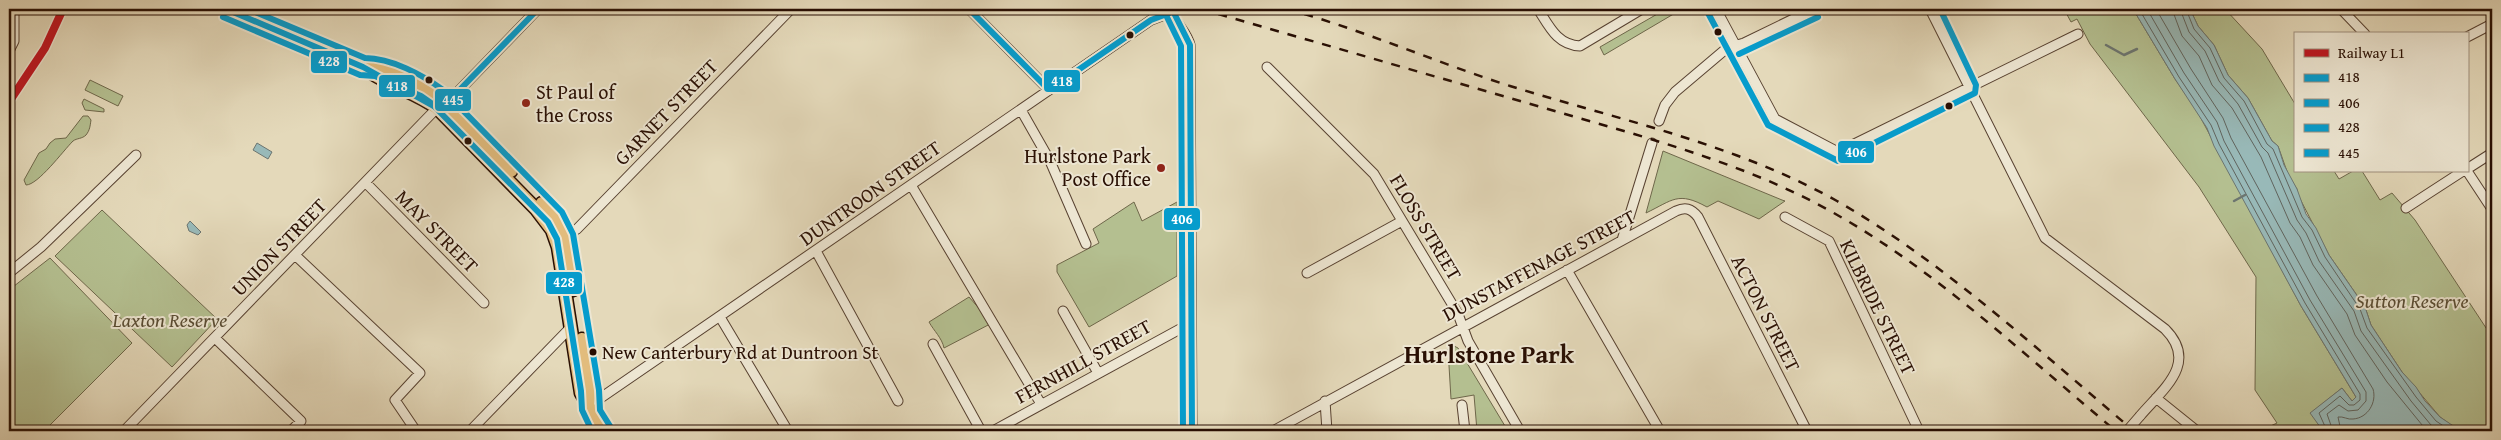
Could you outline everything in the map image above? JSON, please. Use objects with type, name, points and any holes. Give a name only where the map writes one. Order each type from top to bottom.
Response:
[{"type":"highway","points":[[226,9],[364,67],[374,76],[441,106],[555,217],[565,236],[590,391],[588,404]]},
{"type":"highway","points":[[441,106],[536,209],[552,230],[558,247],[582,393],[603,431]]},
{"type":"street","points":[[9,51],[14,42],[14,9]]},
{"type":"street","name":"UNION STREET","points":[[124,431],[538,9]]},
{"type":"street","name":"GARNET STREET","points":[[565,236],[577,229],[790,9]]},
{"type":"street","points":[[968,9],[1049,90]]},
{"type":"street","points":[[1538,9],[1561,41],[1570,45],[1580,46],[1642,9]]},
{"type":"street","points":[[1716,9],[1775,119],[1838,152],[2078,34]]},
{"type":"street","points":[[1659,121],[1665,105],[1675,92],[1727,48],[1814,9]]},
{"type":"street","points":[[1930,9],[2045,238],[2165,329],[2175,341],[2179,353],[2179,364],[2174,376],[2127,431]]},
{"type":"street","points":[[2341,9],[2363,32]]},
{"type":"street","points":[[1172,10],[1190,45],[1192,431]]},
{"type":"street","name":"DUNTROON STREET","points":[[588,404],[602,397],[720,317],[1150,20],[1172,10]]},
{"type":"street","points":[[2468,36],[2492,24]]},
{"type":"street","name":"FLOSS STREET","points":[[1267,66],[1374,174],[1463,326],[1468,342],[1520,431]]},
{"type":"street","points":[[1021,110],[1050,161],[1086,244]]},
{"type":"street","points":[[1622,240],[1652,143]]},
{"type":"street","points":[[2468,169],[2492,153]]},
{"type":"street","points":[[9,273],[41,247],[136,155]]},
{"type":"street","points":[[2406,208],[2461,172]]},
{"type":"street","points":[[2468,172],[2492,209]]},
{"type":"street","name":"MAY STREET","points":[[366,183],[484,303]]},
{"type":"street","points":[[911,185],[1041,404]]},
{"type":"street","name":"DUNSTAFFENAGE STREET","points":[[1273,431],[1681,209],[1693,211]]},
{"type":"street","name":"ACTON STREET","points":[[1693,211],[1807,431]]},
{"type":"street","name":"KILBRIDE STREET","points":[[1785,217],[1828,241],[1919,431]]},
{"type":"street","points":[[1307,273],[1402,221]]},
{"type":"street","points":[[816,251],[898,401]]},
{"type":"street","points":[[295,255],[420,373],[395,400],[416,431]]},
{"type":"street","points":[[1567,270],[1660,431]]},
{"type":"street","points":[[1063,311],[1098,373]]},
{"type":"street","points":[[720,317],[788,431]]},
{"type":"street","name":"FERNHILL STREET","points":[[993,431],[1191,322]]},
{"type":"street","points":[[470,431],[571,327]]},
{"type":"street","points":[[215,338],[301,421],[291,431]]},
{"type":"street","points":[[933,344],[981,431]]},
{"type":"street","points":[[2156,398],[2197,431]]},
{"type":"street","points":[[1325,401],[1328,431]]},
{"type":"street","points":[[1462,405],[1465,431]]},
{"type":"green space","points":[[1666,9],[1682,9],[1604,55],[1600,47]]},
{"type":"green space","points":[[2064,9],[2133,9],[2175,79],[2196,109],[2301,306],[2356,397],[2352,401],[2342,388],[2311,413],[2323,431],[2260,431],[2277,423],[2255,390],[2256,277],[2199,187],[2090,44],[2077,19],[2071,22]]},
{"type":"green space","name":"Sutton Reserve","points":[[2190,9],[2225,9],[2262,49],[2294,102],[2294,172],[2335,172],[2339,179],[2351,172],[2363,172],[2380,200],[2392,193],[2415,220],[2492,337],[2492,431],[2461,431],[2454,427],[2440,417],[2402,372],[2371,325],[2365,307],[2329,255],[2297,193],[2297,189],[2289,177],[2278,146],[2272,141],[2248,98],[2228,75],[2214,45],[2198,26]]},
{"type":"green space","points":[[90,80],[123,96],[118,106],[85,90]]},
{"type":"green space","points":[[84,99],[104,109],[104,112],[85,110],[82,103]]},
{"type":"green space","points":[[83,116],[88,116],[91,120],[86,135],[73,141],[44,174],[31,184],[26,185],[24,180],[39,153],[46,149],[55,139],[66,138]]},
{"type":"green space","points":[[1663,151],[1785,201],[1759,219],[1718,201],[1707,207],[1682,198],[1670,201],[1646,213]]},
{"type":"green space","points":[[1134,202],[1142,221],[1177,202],[1177,276],[1089,327],[1057,272],[1057,265],[1099,243],[1093,229]]},
{"type":"green space","name":"Laxton Reserve","points":[[102,210],[217,319],[172,367],[55,256]]},
{"type":"green space","points":[[50,258],[132,343],[44,431],[9,431],[9,290]]},
{"type":"green space","points":[[969,297],[992,323],[944,348],[940,338],[929,322]]},
{"type":"green space","points":[[1454,346],[1458,348],[1508,431],[1477,431],[1474,395],[1451,399],[1448,349]]},
{"type":"water","points":[[2133,9],[2190,9],[2198,26],[2214,45],[2228,75],[2248,98],[2272,141],[2278,146],[2284,165],[2297,189],[2306,214],[2316,228],[2329,255],[2365,307],[2371,325],[2402,372],[2416,387],[2425,401],[2440,417],[2461,431],[2323,431],[2310,413],[2342,388],[2352,401],[2356,397],[2301,306],[2214,146],[2207,128]]},
{"type":"water","points":[[257,143],[272,152],[268,159],[253,150]]},
{"type":"water","points":[[190,221],[201,232],[198,235],[189,231],[187,225]]},
{"type":"waterway","points":[[2106,45],[2124,55],[2137,49]]},
{"type":"waterway","points":[[2234,201],[2245,195]]},
{"type":"railway","points":[[1201,9],[1631,133],[1683,149],[1783,187],[1832,212],[1907,260],[1978,315],[2116,431]]},
{"type":"railway","points":[[1287,9],[1315,17],[1510,86],[1635,122],[1718,149],[1798,181],[1837,201],[1877,225],[1916,252],[2027,339],[2134,431]]},
{"type":"rail line","name":"L1","points":[[9,102],[45,48],[63,9]]},
{"type":"transit line","name":"418","points":[[226,9],[363,67],[437,108],[446,104],[538,9]]},
{"type":"transit line","name":"445","points":[[248,9],[365,58],[385,61],[406,68],[435,84],[562,212],[573,234],[599,390],[600,410],[610,426]]},
{"type":"transit line","name":"418","points":[[969,9],[1049,90],[1151,20],[1172,12]]},
{"type":"transit line","name":"418","points":[[1172,9],[1190,45],[1192,431]]},
{"type":"transit line","name":"406","points":[[1708,13],[1768,125],[1838,161],[1975,93],[1976,85],[1940,9]]},
{"type":"transit line","name":"406","points":[[1164,11],[1181,46],[1183,431]]},
{"type":"transit line","name":"428","points":[[223,17],[360,75],[375,76],[421,96],[431,103],[548,222],[557,239],[581,391],[582,410],[592,431]]},
{"type":"transit line","name":"406","points":[[1739,54],[1818,17]]},
{"type":"place","name":"St Paul of the Cross","points":[[526,103]]},
{"type":"place","name":"Hurlstone Park Post Office","points":[[1161,168]]},
{"type":"place","name":"New Canterbury Rd at Duntroon St","points":[[593,352]]},
{"type":"district","name":"Hurlstone Park","points":[[1489,354]]}]
